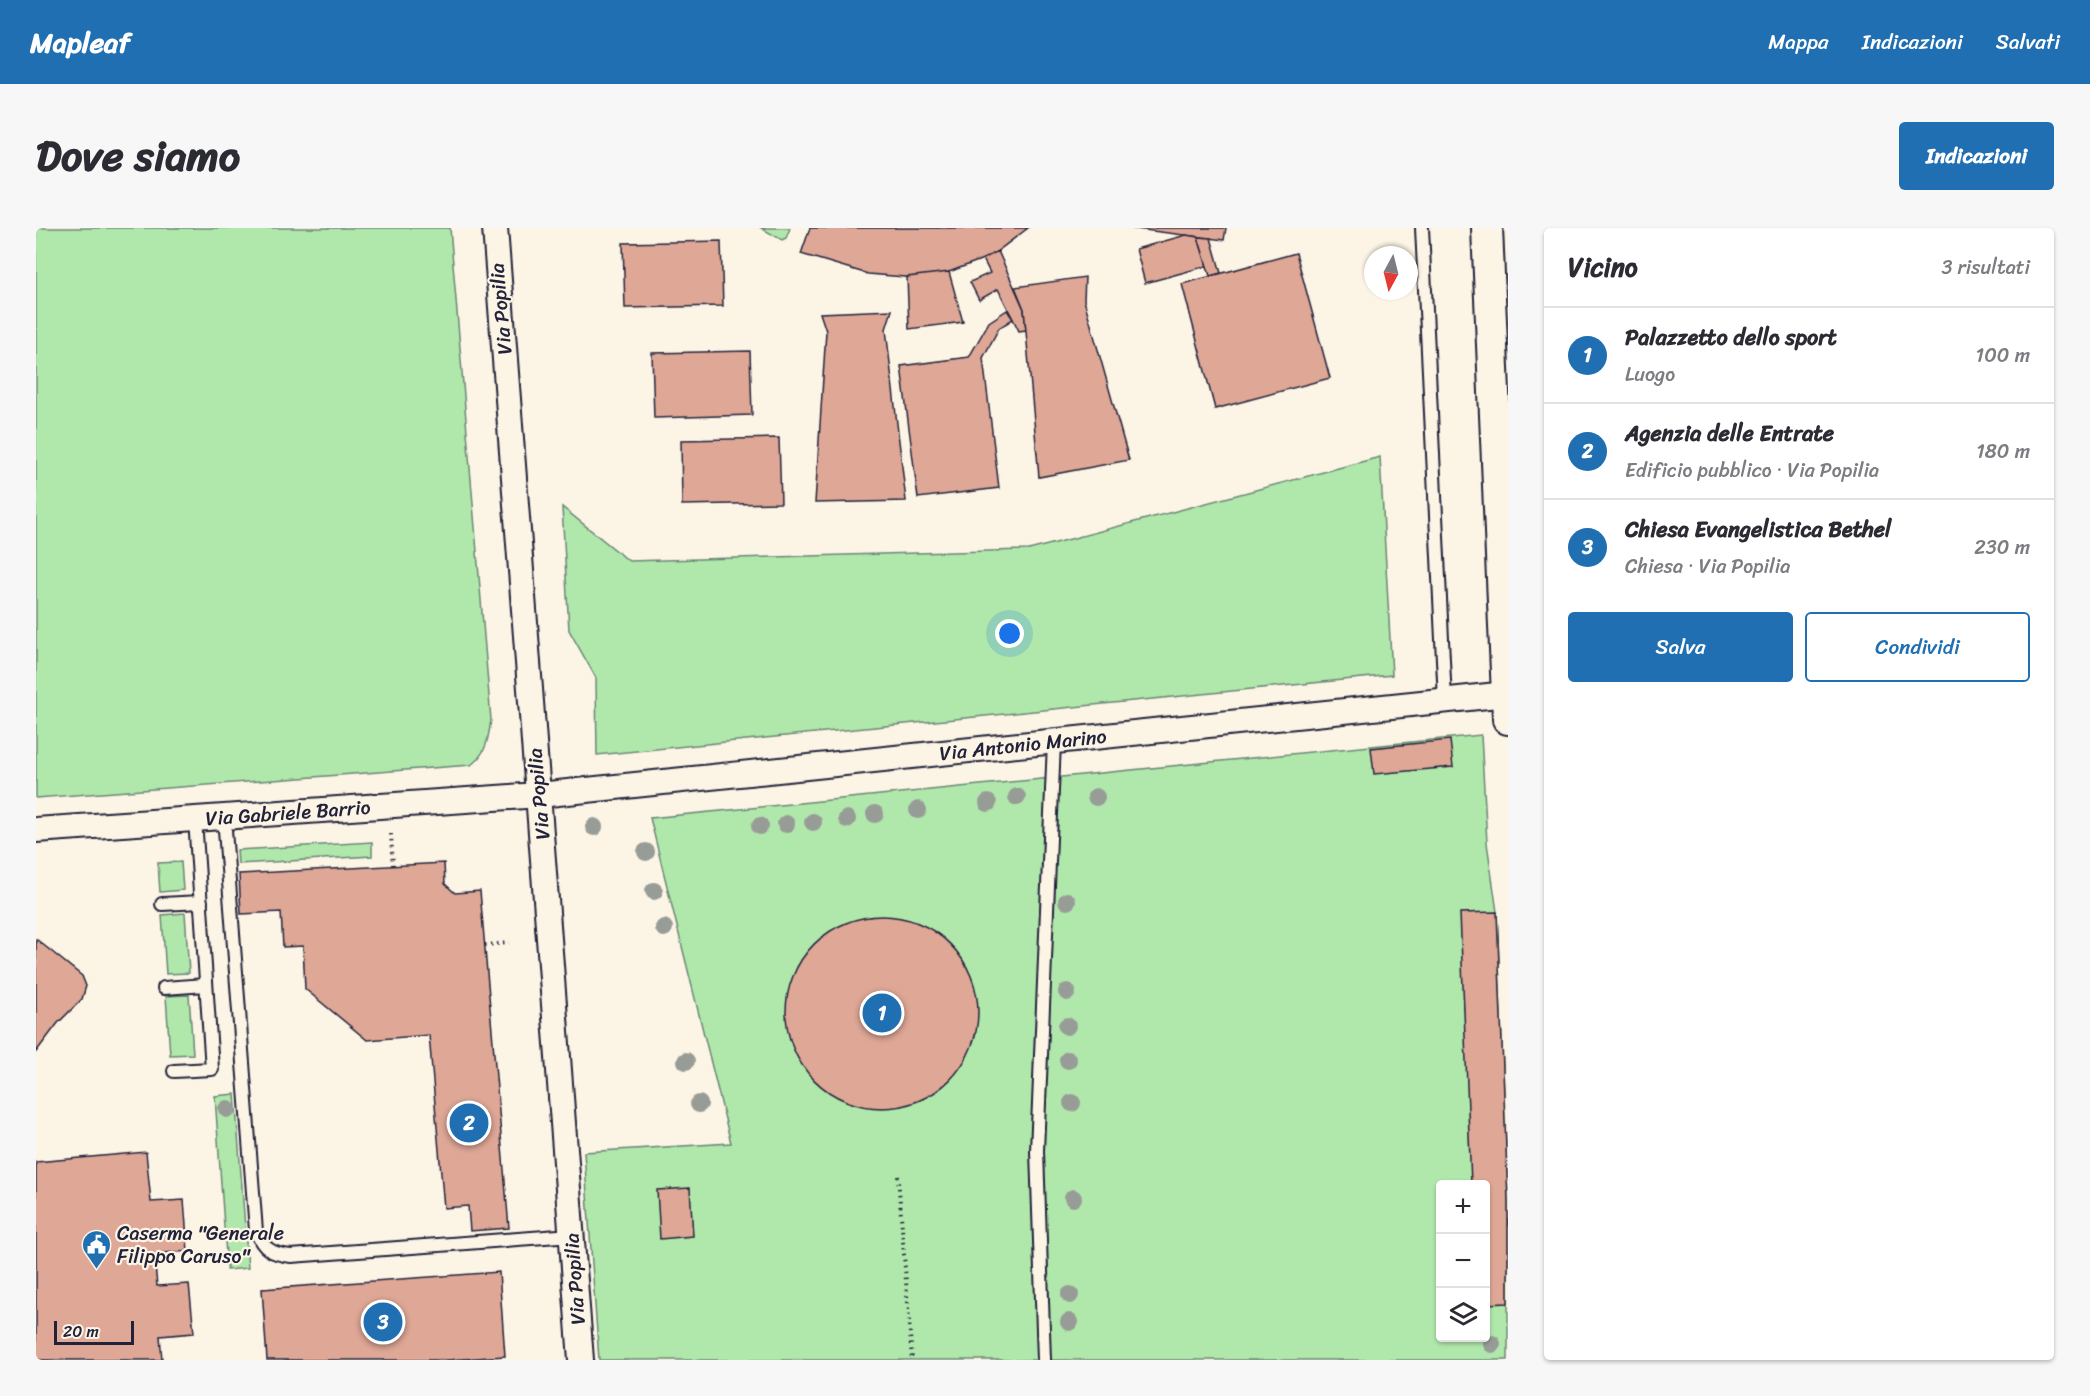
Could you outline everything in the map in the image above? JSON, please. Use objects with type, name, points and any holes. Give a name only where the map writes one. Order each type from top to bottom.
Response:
[{"type":"street","name":"Via Popilia","points":[[495,228],[581,1360]]},
{"type":"street","points":[[1487,228],[1502,444],[1507,706]]},
{"type":"street","name":"Via Antonio Marino","points":[[539,795],[1445,701],[1507,706]]},
{"type":"street","name":"Via Gabriele Barrio","points":[[36,830],[539,795]]},
{"type":"lane","points":[[1422,228],[1445,701]]},
{"type":"lane","points":[[1044,1360],[1037,1151],[1054,742]]},
{"type":"lane","points":[[224,817],[253,1151],[256,1231],[267,1249],[276,1254],[291,1256],[572,1235]]},
{"type":"lane","points":[[174,1071],[212,1069],[195,819]]},
{"type":"lane","points":[[162,904],[201,902]]},
{"type":"lane","points":[[164,987],[206,985]]},
{"type":"path","points":[[392,834],[393,866]]},
{"type":"path","points":[[485,945],[509,943]]},
{"type":"path","points":[[898,1176],[912,1360]]},
{"type":"green space","points":[[36,228],[450,228],[491,720],[484,750],[471,765],[36,798]]},
{"type":"green space","points":[[761,228],[790,228],[786,238],[782,240]]},
{"type":"green space","points":[[1380,457],[1392,675],[597,755],[596,678],[569,630],[562,507],[629,561],[1029,550]]},
{"type":"green space","points":[[1481,735],[1487,843],[1497,912],[1508,1201],[1508,1360],[599,1360],[584,1152],[731,1143],[650,818]]},
{"type":"green space","points":[[372,842],[372,856],[238,864],[237,850]]},
{"type":"green space","points":[[181,862],[183,890],[160,892],[158,863]]},
{"type":"green space","points":[[185,913],[189,973],[166,974],[162,915]]},
{"type":"green space","points":[[189,995],[193,1054],[170,1055],[166,996]]},
{"type":"green space","points":[[235,1094],[248,1268],[227,1270],[215,1096]]},
{"type":"building","points":[[810,228],[1028,228],[991,256],[949,272],[917,278],[868,274],[801,254]]},
{"type":"building","points":[[1128,228],[1226,228],[1224,240]]},
{"type":"building","points":[[1186,235],[1198,237],[1207,266],[1145,283],[1136,249]]},
{"type":"building","points":[[1198,237],[1211,238],[1221,273],[1210,276]]},
{"type":"building","points":[[721,241],[723,306],[625,308],[623,243]]},
{"type":"building","points":[[998,251],[1024,309],[1026,330],[1019,331],[998,289],[979,300],[970,282],[990,273],[983,259]]},
{"type":"building","points":[[1296,253],[1330,378],[1215,409],[1182,284]]},
{"type":"building","points":[[949,272],[963,322],[909,329],[907,277]]},
{"type":"building","points":[[1085,277],[1084,300],[1129,460],[1039,477],[1024,309],[1015,287]]},
{"type":"building","points":[[892,310],[886,329],[906,501],[815,503],[826,331],[820,313]]},
{"type":"building","points":[[1007,310],[1013,319],[999,328],[983,358],[999,488],[918,498],[901,366],[969,357],[989,322]]},
{"type":"building","points":[[750,351],[752,415],[654,418],[652,353]]},
{"type":"building","points":[[779,438],[781,503],[682,505],[681,440]]},
{"type":"building","points":[[1450,740],[1453,767],[1374,774],[1371,748]]},
{"type":"building","points":[[444,863],[445,884],[455,893],[480,891],[509,1228],[470,1231],[468,1206],[444,1208],[429,1035],[367,1040],[305,989],[303,946],[283,947],[281,912],[241,914],[239,874]]},
{"type":"building","points":[[1497,912],[1508,1201],[1508,1303],[1490,1304],[1490,1180],[1471,1180],[1460,913]]},
{"type":"building","points":[[882,916],[910,920],[935,932],[950,944],[962,959],[974,984],[978,1012],[974,1040],[962,1065],[950,1080],[935,1092],[910,1104],[882,1108],[854,1104],[829,1092],[814,1080],[802,1065],[790,1040],[786,1012],[790,984],[802,959],[814,944],[829,932],[854,920]]},
{"type":"building","points":[[36,939],[82,976],[86,986],[82,999],[58,1023],[36,1052]]},
{"type":"building","name":"Caserma \"Generale Filippo Caruso\"","points":[[146,1152],[151,1202],[184,1200],[188,1251],[154,1254],[157,1286],[189,1284],[194,1333],[160,1336],[162,1360],[36,1360],[36,1162]]},
{"type":"building","points":[[690,1188],[693,1236],[660,1239],[657,1190]]},
{"type":"building","points":[[499,1272],[505,1356],[447,1360],[267,1360],[262,1289]]},
{"type":"place","name":"Palazzetto dello sport","points":[[882,1013]]},
{"type":"place","name":"Agenzia delle Entrate","points":[[469,1123]]},
{"type":"place","name":"Caserma \"Generale Filippo Caruso\"","points":[[96,1270]]},
{"type":"place","name":"Chiesa Evangelistica Bethel","points":[[383,1322]]}]
